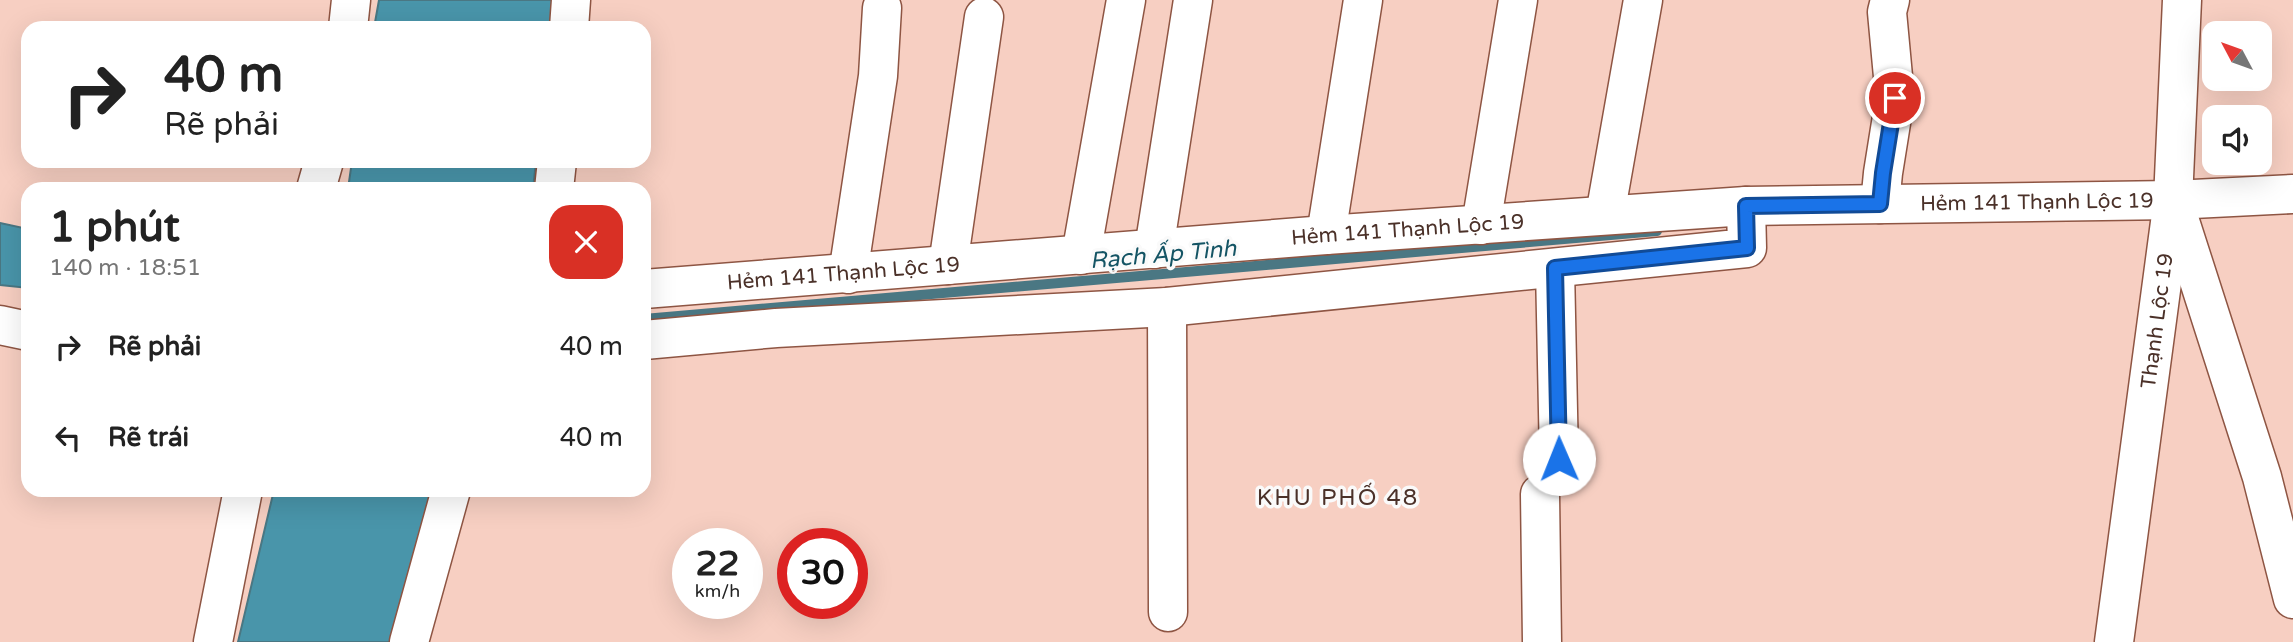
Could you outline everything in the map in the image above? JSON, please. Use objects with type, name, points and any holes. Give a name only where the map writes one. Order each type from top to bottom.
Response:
[{"type":"street","points":[[349,21],[351,0]]},
{"type":"street","points":[[570,21],[571,0]]},
{"type":"street","points":[[1081,255],[1126,0]]},
{"type":"street","points":[[1154,250],[1193,0]]},
{"type":"street","points":[[1326,235],[1363,0]]},
{"type":"street","points":[[1481,225],[1518,0]]},
{"type":"street","points":[[1605,215],[1643,0]]},
{"type":"street","points":[[1880,204],[1895,98],[1887,12],[1890,0]]},
{"type":"street","name":"Thạnh Lộc 19","points":[[2114,642],[2173,200],[2182,0]]},
{"type":"street","points":[[848,274],[878,76],[881,8]]},
{"type":"street","points":[[948,265],[984,17]]},
{"type":"street","name":"Hẻm 141 Thạnh Lộc 19","points":[[651,288],[1326,235],[1746,206],[2173,200],[2293,194]]},
{"type":"street","points":[[2173,200],[2278,476],[2293,599]]},
{"type":"street","points":[[651,339],[776,328],[1167,307],[1747,248],[1746,206]]},
{"type":"street","points":[[1555,268],[1559,459]]},
{"type":"street","points":[[1167,307],[1168,612]]},
{"type":"street","points":[[0,325],[21,330]]},
{"type":"street","points":[[651,358],[743,350]]},
{"type":"street","points":[[1540,494],[1542,642]]},
{"type":"street","points":[[213,642],[242,497]]},
{"type":"street","points":[[409,642],[449,497]]},
{"type":"water","points":[[379,0],[553,0],[551,21],[375,21]]},
{"type":"water","points":[[351,168],[535,168],[534,182],[349,182]]},
{"type":"water","points":[[0,223],[21,228],[21,287],[0,285]]},
{"type":"water","points":[[272,497],[432,497],[392,642],[238,642]]},
{"type":"waterway","name":"Rạch Ấp Tình","points":[[651,318],[1657,231]]},
{"type":"district","name":"KHU PHỐ 48","points":[[1338,498]]},
{"type":"route","points":[[1559,459],[1555,268],[1747,248],[1746,206],[1880,204],[1895,98]]}]
